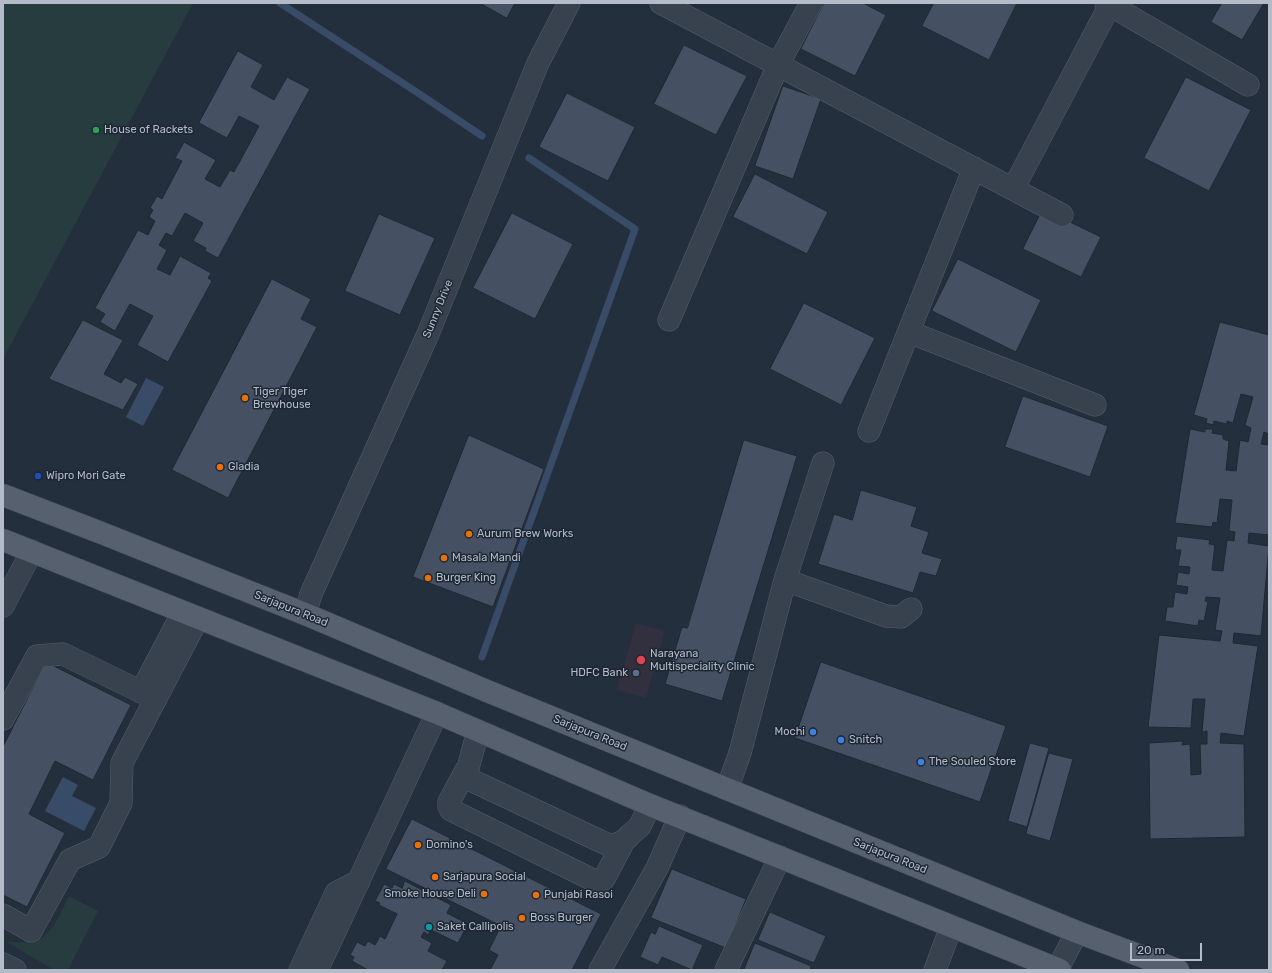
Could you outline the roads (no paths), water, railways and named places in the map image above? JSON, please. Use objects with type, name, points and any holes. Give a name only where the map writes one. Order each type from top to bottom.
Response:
[{"type":"main road","name":"Sarjapura Road","points":[[3,495],[305,614],[487,691],[1077,932],[1178,970]]},
{"type":"main road","points":[[3,540],[437,713],[650,805],[1058,970]]},
{"type":"street","name":"Sunny Drive","points":[[305,614],[311,594],[428,334],[538,63],[570,3]]},
{"type":"street","points":[[661,3],[1062,215]]},
{"type":"street","points":[[670,320],[778,65],[811,3]]},
{"type":"street","points":[[1013,189],[1108,4],[1248,85]]},
{"type":"street","points":[[869,431],[974,168]]},
{"type":"street","points":[[909,332],[1096,405]]},
{"type":"street","points":[[727,789],[740,753],[785,580],[823,463]]},
{"type":"street","points":[[3,606],[8,585],[32,551]]},
{"type":"street","points":[[785,580],[886,616],[901,617],[911,609]]},
{"type":"street","points":[[3,915],[31,931],[70,860],[99,847],[121,803],[122,763],[148,695],[190,615]]},
{"type":"street","points":[[3,719],[37,656],[63,654],[148,695]]},
{"type":"street","points":[[317,970],[437,713]]},
{"type":"street","points":[[478,731],[468,768],[449,802],[451,810],[591,879],[599,882],[604,879],[624,841],[640,826],[650,805]]},
{"type":"street","points":[[465,772],[472,781],[609,844],[624,841]]},
{"type":"street","points":[[600,970],[657,868],[680,816]]},
{"type":"street","points":[[726,970],[780,857]]},
{"type":"street","points":[[300,970],[336,893],[359,881]]},
{"type":"street","points":[[935,970],[951,927]]},
{"type":"street","points":[[1058,970],[1077,932]]},
{"type":"street","points":[[3,964],[15,970]]},
{"type":"water","points":[[146,378],[164,387],[143,426],[126,417]]},
{"type":"water","points":[[63,777],[78,785],[72,796],[96,808],[84,831],[45,811]]},
{"type":"waterway","points":[[280,3],[482,136]]},
{"type":"waterway","points":[[482,657],[635,229],[529,158]]},
{"type":"place","name":"House of Rackets","points":[[96,130]]},
{"type":"place","name":"Tiger Tiger Brewhouse","points":[[245,398]]},
{"type":"place","name":"Gladia","points":[[220,467]]},
{"type":"place","name":"Wipro Mori Gate","points":[[38,476]]},
{"type":"place","name":"Aurum Brew Works","points":[[469,534]]},
{"type":"place","name":"Masala Mandi","points":[[444,558]]},
{"type":"place","name":"Burger King","points":[[428,578]]},
{"type":"place","name":"Narayana Multispeciality Clinic","points":[[641,660]]},
{"type":"place","name":"HDFC Bank","points":[[636,673]]},
{"type":"place","name":"Mochi","points":[[813,732]]},
{"type":"place","name":"Snitch","points":[[841,740]]},
{"type":"place","name":"The Souled Store","points":[[921,762]]},
{"type":"place","name":"Domino's","points":[[418,845]]},
{"type":"place","name":"Sarjapura Social","points":[[435,877]]},
{"type":"place","name":"Smoke House Deli","points":[[484,894]]},
{"type":"place","name":"Punjabi Rasoi","points":[[536,895]]},
{"type":"place","name":"Boss Burger","points":[[522,918]]},
{"type":"place","name":"Saket Callipolis","points":[[429,927]]}]
